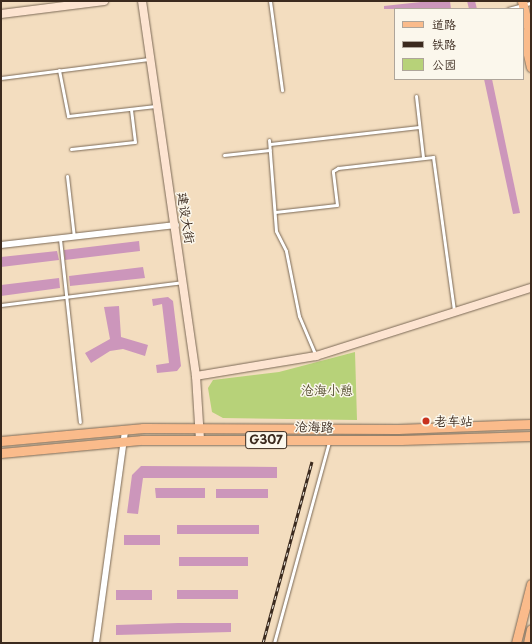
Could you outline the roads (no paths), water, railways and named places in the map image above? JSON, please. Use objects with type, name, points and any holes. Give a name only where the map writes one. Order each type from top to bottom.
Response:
[{"type":"main road","points":[[524,20],[531,40]]},
{"type":"main road","points":[[524,36],[531,67]]},
{"type":"main road","name":"沧海路","points":[[1,440],[125,430],[200,427],[398,429],[530,424]]},
{"type":"main road","name":"沧海路","points":[[1,453],[123,441],[200,439],[330,440],[531,436]]},
{"type":"main road","points":[[501,437],[531,443]]},
{"type":"main road","points":[[516,643],[531,584]]},
{"type":"main road","points":[[528,643],[531,629]]},
{"type":"street","points":[[1,14],[104,1]]},
{"type":"street","name":"建设大街","points":[[142,1],[155,106],[176,225],[182,282],[196,376],[200,439]]},
{"type":"street","points":[[1,245],[176,225]]},
{"type":"street","points":[[196,376],[316,356],[454,311],[531,288]]},
{"type":"street","points":[[96,643],[125,430]]},
{"type":"lane","points":[[270,1],[282,90]]},
{"type":"lane","points":[[1,78],[149,60]]},
{"type":"lane","points":[[59,70],[68,116],[155,106]]},
{"type":"lane","points":[[416,96],[423,157]]},
{"type":"lane","points":[[71,149],[135,142],[131,109]]},
{"type":"lane","points":[[270,144],[420,127]]},
{"type":"lane","points":[[269,140],[276,231],[286,251],[299,316],[316,356]]},
{"type":"lane","points":[[224,155],[270,150]]},
{"type":"lane","points":[[275,212],[337,205],[333,171],[338,168],[423,157],[434,159],[454,311]]},
{"type":"lane","points":[[67,176],[74,237]]},
{"type":"lane","points":[[60,239],[80,422]]},
{"type":"lane","points":[[1,305],[182,282]]},
{"type":"lane","points":[[274,643],[330,440]]},
{"type":"railway","points":[[263,643],[312,461]]},
{"type":"place","name":"老车站","points":[[426,421]]},
{"type":"park label","name":"沧海小憩","points":[[327,390]]}]
